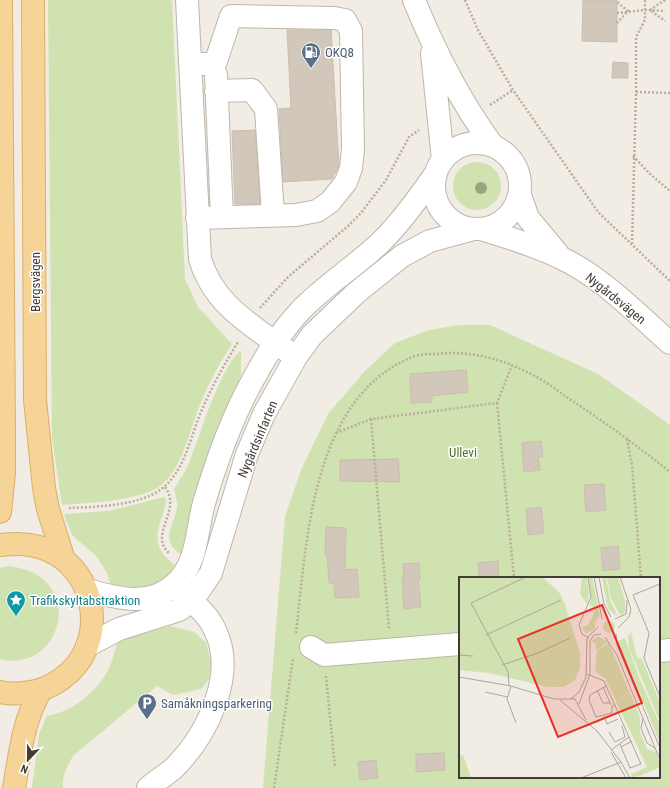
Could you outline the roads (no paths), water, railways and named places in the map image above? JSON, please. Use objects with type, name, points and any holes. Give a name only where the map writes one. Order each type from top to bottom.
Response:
[{"type":"main road","points":[[0,512],[4,473],[1,0]]},
{"type":"main road","name":"Bergsvägen","points":[[33,0],[35,400],[44,488],[48,509],[64,560]]},
{"type":"main road","points":[[0,546],[27,544],[40,547],[64,560],[81,579],[87,590],[92,612],[92,624],[87,646],[78,663],[64,677],[41,690],[22,694],[0,692]]},
{"type":"main road","points":[[14,788],[30,710],[41,690]]},
{"type":"street","points":[[187,0],[200,259],[205,275],[224,303],[296,358]]},
{"type":"street","points":[[414,0],[431,42],[472,117],[493,146]]},
{"type":"street","points":[[197,218],[222,218],[296,215],[317,211],[330,202],[346,182],[351,168],[353,149],[351,32],[345,20],[297,8],[231,8],[215,64],[222,218]]},
{"type":"street","points":[[87,590],[126,599],[138,600],[163,593],[174,586],[183,576],[196,549],[204,505],[216,464],[233,420],[259,369],[300,311],[382,242],[403,218],[439,167],[453,150],[466,144],[475,143],[493,146],[506,154],[516,166],[520,180],[520,195],[514,210],[503,221],[489,228],[477,229],[455,223],[441,210],[434,192],[439,167],[431,42]]},
{"type":"street","points":[[190,64],[215,64]]},
{"type":"street","points":[[216,91],[252,90],[266,109],[273,216]]},
{"type":"street","name":"Nygårdsvägen","points":[[520,195],[528,218],[560,257]]},
{"type":"street","name":"Nygårdsvägen","points":[[477,229],[516,240],[560,257],[592,278],[670,343]]},
{"type":"street","name":"Nygårdsinfarten","points":[[87,646],[119,629],[179,610],[192,601],[211,573],[247,454],[264,414],[296,358],[312,335],[335,312],[402,256],[416,247],[441,236],[477,229]]},
{"type":"street","points":[[148,788],[174,769],[190,751],[210,715],[221,682],[223,663],[221,645],[215,629],[206,614],[174,586]]},
{"type":"street","points":[[306,650],[391,650],[459,644]]},
{"type":"street","points":[[660,651],[670,650]]},
{"type":"place","name":"OKQ8","points":[[311,69]]},
{"type":"place","name":"Trafikskyltabstraktion","points":[[16,617]]},
{"type":"place","name":"Samåkningsparkering","points":[[147,720]]},
{"type":"park label","name":"Ullevi","points":[[463,452]]}]
